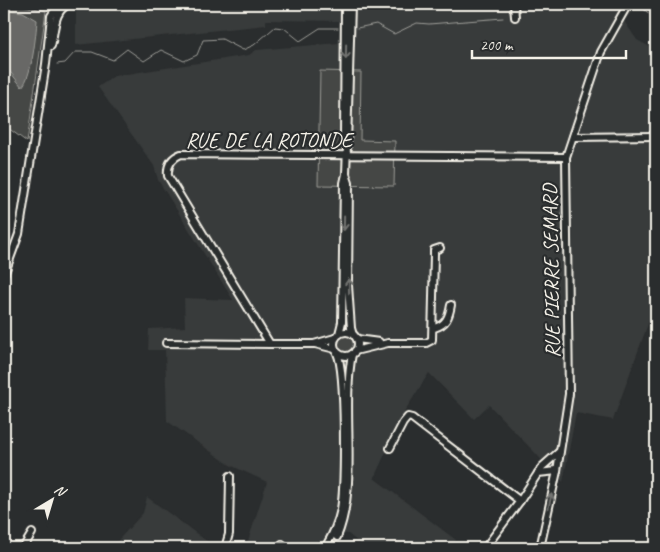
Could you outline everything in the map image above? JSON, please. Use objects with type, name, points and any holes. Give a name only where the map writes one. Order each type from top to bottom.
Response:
[{"type":"street","points":[[345,4],[344,135],[347,145]]},
{"type":"street","points":[[325,548],[334,535],[342,497],[342,377],[336,351],[337,336],[342,322],[344,183],[346,174],[351,4]]},
{"type":"street","points":[[514,4],[515,17]]},
{"type":"street","name":"RUE PIERRE SEMARD","points":[[540,548],[557,470],[569,394],[566,157],[600,52],[628,4]]},
{"type":"street","points":[[46,64],[60,5]]},
{"type":"street","points":[[4,275],[18,239],[46,64],[51,16],[60,5]]},
{"type":"street","points":[[572,137],[656,136]]},
{"type":"street","name":"RUE DE LA ROTONDE","points":[[270,344],[168,176],[170,163],[181,154],[566,157]]},
{"type":"street","points":[[330,548],[340,529],[346,508],[348,394],[355,337],[351,328],[349,293],[350,183],[346,174]]},
{"type":"street","points":[[314,344],[346,332],[355,337],[388,343],[426,343],[432,340],[434,328],[434,250],[440,248]]},
{"type":"street","points":[[434,328],[444,324],[450,315],[451,305]]},
{"type":"street","points":[[166,343],[314,344],[336,351],[344,356],[388,343]]},
{"type":"street","points":[[390,448],[405,420],[412,418],[520,501]]},
{"type":"street","points":[[484,548],[520,501],[546,462],[551,460],[560,451]]},
{"type":"street","points":[[538,473],[557,470],[551,460]]},
{"type":"street","points":[[225,548],[229,534],[230,476]]},
{"type":"street","points":[[23,548],[32,533]]},
{"type":"shaded area","points":[[4,4],[18,4],[46,11],[27,142],[4,125]]},
{"type":"shaded area","points":[[92,4],[638,4],[624,21],[637,40],[656,50],[656,302],[613,420],[576,413],[563,482],[489,405],[474,419],[429,373],[406,409],[374,478],[456,540],[450,548],[366,548],[348,534],[331,533],[317,548],[241,548],[248,541],[267,482],[230,465],[167,421],[165,350],[148,350],[149,329],[185,327],[184,298],[233,300],[158,180],[154,166],[98,87],[114,76],[249,55],[256,50],[338,43],[340,21],[266,20],[266,25],[76,45],[76,6]]},
{"type":"shaded area","points":[[4,9],[23,12],[37,20],[31,65],[22,87],[4,64]]},
{"type":"shaded area","points":[[320,71],[361,72],[360,140],[395,141],[394,186],[318,185]]},
{"type":"shaded area","points":[[345,335],[351,338],[354,344],[351,350],[345,353],[339,350],[336,344],[339,338]]},
{"type":"shaded area","points":[[147,497],[216,548],[111,548],[143,513]]},
{"type":"waterway","points":[[641,7],[656,19]]},
{"type":"waterway","points":[[357,28],[376,24],[394,34],[417,23],[429,24],[503,18]]},
{"type":"waterway","points":[[57,64],[65,63],[75,52],[92,52],[113,60],[127,49],[144,61],[161,50],[184,61],[197,55],[203,40],[222,39],[243,50],[254,45],[275,27],[284,28],[300,41],[320,28],[338,28]]},
{"type":"railway","points":[[652,548],[656,535]]}]
